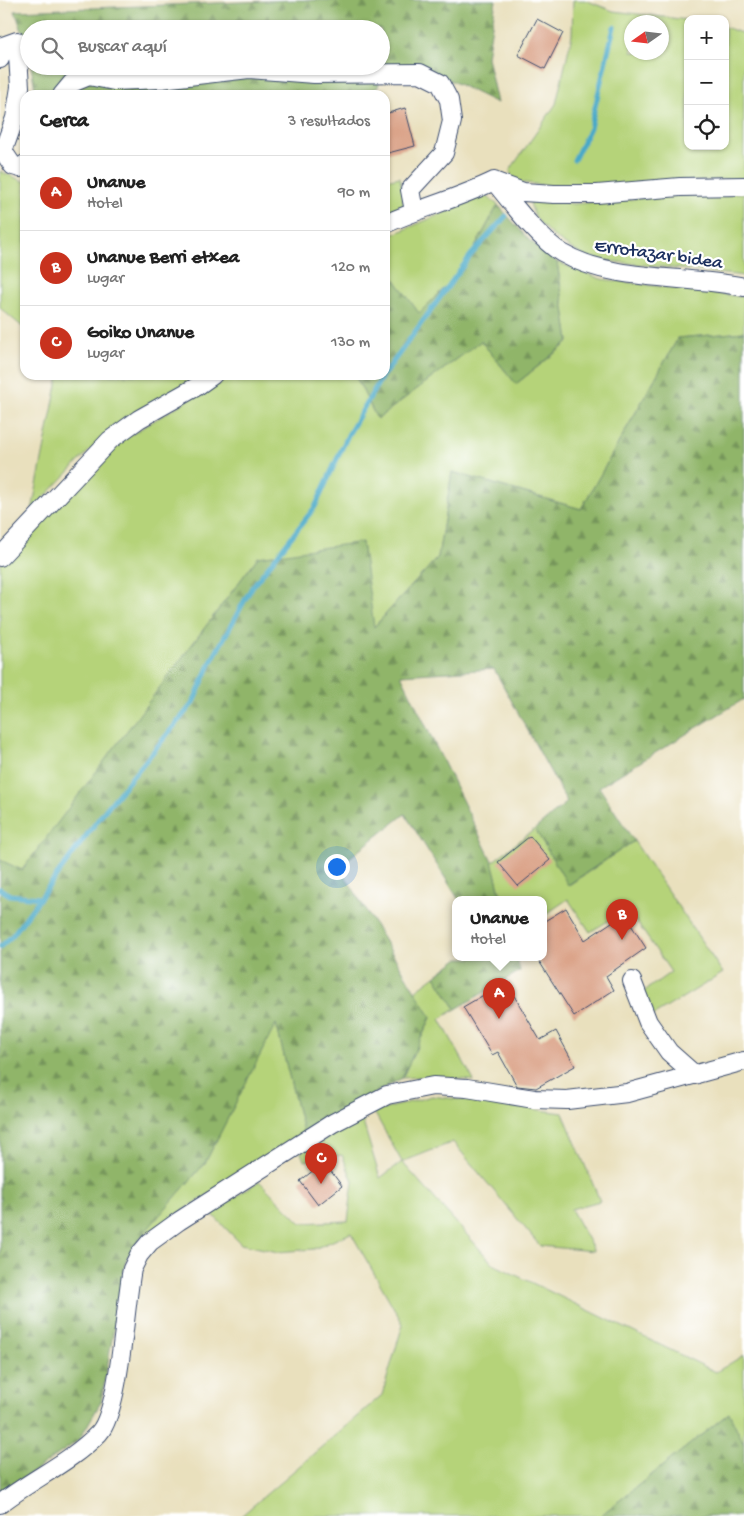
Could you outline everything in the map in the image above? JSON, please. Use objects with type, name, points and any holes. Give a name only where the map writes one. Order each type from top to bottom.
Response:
[{"type":"street","points":[[0,59],[3,46],[17,41],[20,87],[15,118],[1,150],[12,166],[20,168]]},
{"type":"street","points":[[390,73],[420,72],[440,83],[449,100],[452,121],[444,153],[410,190],[414,211]]},
{"type":"street","points":[[66,90],[72,83],[89,76],[114,81],[197,75]]},
{"type":"street","points":[[390,222],[414,211],[471,192],[494,181],[523,192],[554,194],[598,194],[680,187],[744,186]]},
{"type":"street","name":"Errotazar bidea","points":[[494,181],[532,226],[560,252],[586,264],[626,272],[718,281],[744,287]]},
{"type":"street","points":[[0,557],[110,440],[139,418],[196,388],[206,380]]},
{"type":"street","points":[[632,981],[648,1022],[669,1052],[695,1075]]},
{"type":"street","points":[[0,1504],[77,1451],[101,1431],[108,1418],[114,1398],[132,1269],[139,1255],[150,1242],[179,1221],[333,1124],[387,1095],[432,1086],[467,1088],[534,1099],[567,1100],[627,1093],[744,1061]]},
{"type":"green space","points":[[292,0],[496,0],[487,57],[497,103],[425,68],[390,66],[390,20],[20,20],[20,25],[15,11]]},
{"type":"green space","points":[[573,0],[585,0],[613,11],[646,15],[624,15],[624,60],[669,60],[669,18],[684,20],[684,150],[729,150],[729,28],[744,34],[744,178],[657,185],[599,187],[541,185],[512,181],[510,170],[556,104],[572,35]]},
{"type":"green space","points":[[33,75],[381,75],[378,87],[373,90],[35,90]]},
{"type":"green space","points":[[0,171],[20,180],[20,325],[0,308]]},
{"type":"green space","points":[[400,177],[404,207],[390,214],[390,179]]},
{"type":"green space","points":[[704,193],[744,193],[744,276],[590,259],[553,236],[538,220],[530,201],[539,197],[573,204]]},
{"type":"green space","points":[[485,195],[498,205],[462,271],[418,314],[390,274],[390,236]]},
{"type":"green space","points":[[498,205],[529,240],[557,262],[569,341],[516,384],[481,341],[377,419],[358,380],[390,380],[390,273],[419,313],[462,271]]},
{"type":"green space","points":[[557,262],[601,279],[744,297],[744,332],[678,338],[581,509],[452,472],[438,557],[373,628],[258,557],[22,871],[0,860],[0,565],[121,441],[207,388],[216,380],[358,380],[377,419],[481,341],[516,384],[569,342]]},
{"type":"green space","points":[[744,332],[744,699],[599,787],[634,841],[568,885],[535,829],[567,802],[494,669],[401,675],[492,861],[501,896],[456,896],[405,814],[339,866],[431,1017],[402,1078],[304,1135],[276,1024],[205,1163],[139,1239],[126,1260],[101,1402],[79,1440],[0,1495],[0,860],[22,870],[258,557],[362,542],[374,627],[438,557],[452,472],[581,509],[678,338]]},
{"type":"green space","points":[[58,380],[191,380],[127,417],[93,447],[32,510]]},
{"type":"green space","points":[[535,829],[569,885],[634,841],[723,973],[646,1020],[633,999],[671,972],[628,909],[590,932],[568,899],[547,913],[547,896],[501,896],[492,862]]},
{"type":"green space","points":[[455,961],[518,961],[520,971],[456,1009],[435,976]]},
{"type":"green space","points":[[435,976],[456,1009],[440,1019],[474,1081],[439,1076],[402,1078],[431,1018],[415,991]]},
{"type":"green space","points":[[276,1023],[304,1135],[138,1239],[205,1163]]},
{"type":"green space","points":[[432,1096],[563,1113],[600,1201],[571,1209],[594,1251],[540,1246],[453,1142],[402,1162],[374,1112]]},
{"type":"green space","points":[[362,1119],[380,1178],[402,1162],[493,1264],[716,1372],[744,1355],[744,1444],[729,1413],[600,1516],[241,1516],[382,1395],[403,1324],[351,1233],[314,1249],[278,1252],[241,1244],[211,1213],[259,1181],[301,1223],[348,1221],[353,1181],[342,1155],[304,1161],[301,1152]]},
{"type":"green space","points":[[729,1413],[744,1444],[744,1516],[600,1516]]},
{"type":"building","points":[[537,19],[563,33],[545,69],[518,55]]},
{"type":"building","points":[[405,108],[415,146],[390,152],[390,112]]},
{"type":"building","points":[[530,836],[550,860],[518,886],[498,862]]},
{"type":"building","points":[[566,908],[585,940],[624,914],[646,948],[606,976],[614,990],[574,1016],[539,961],[547,961],[547,920]]},
{"type":"building","points":[[506,982],[540,1040],[556,1031],[575,1066],[536,1088],[517,1086],[498,1052],[492,1055],[463,1007]]},
{"type":"building","points":[[324,1162],[342,1186],[318,1205],[300,1181]]},
{"type":"waterway","points":[[574,160],[590,128],[614,27]]},
{"type":"waterway","points":[[390,366],[471,255],[506,216]]},
{"type":"waterway","points":[[0,947],[12,936],[106,809],[193,703],[212,660],[252,587],[315,507],[348,435],[380,380]]},
{"type":"waterway","points":[[0,889],[10,895],[40,898]]},
{"type":"place","name":"Unanue Berri etxea","points":[[622,940]]},
{"type":"place","name":"Unanue","points":[[499,1019]]},
{"type":"place","name":"Goiko Unanue","points":[[321,1184]]}]
